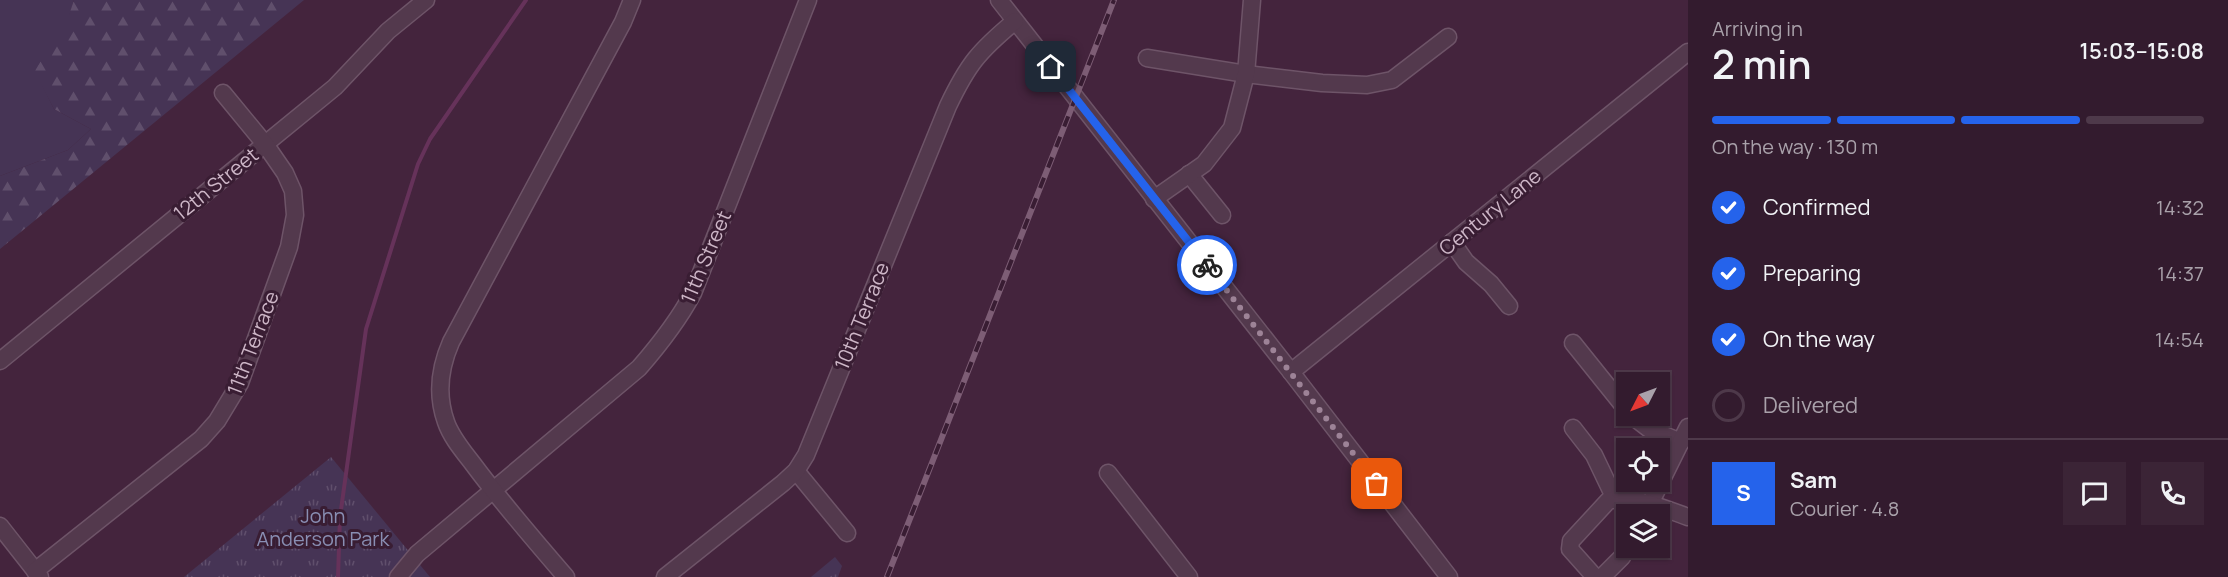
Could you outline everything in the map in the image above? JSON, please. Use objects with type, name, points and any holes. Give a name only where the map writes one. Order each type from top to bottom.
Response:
[{"type":"street","name":"12th Street","points":[[0,360],[335,87],[388,31],[426,0]]},
{"type":"street","points":[[566,577],[493,491],[455,439],[446,422],[439,388],[443,360],[451,342],[623,22],[632,0]]},
{"type":"street","name":"11th Street","points":[[398,577],[417,554],[639,368],[682,315],[693,294],[808,0]]},
{"type":"street","points":[[999,0],[1449,577]]},
{"type":"street","points":[[1154,199],[1204,164],[1232,128],[1246,74],[1252,0]]},
{"type":"street","name":"10th Terrace","points":[[665,577],[796,471],[806,455],[962,75],[986,45],[1015,21]]},
{"type":"street","points":[[1147,57],[1246,74],[1322,83],[1366,85],[1392,80],[1448,37]]},
{"type":"street","name":"Century Lane","points":[[1291,372],[1688,52]]},
{"type":"street","name":"11th Terrace","points":[[38,574],[201,439],[234,396],[289,247],[296,215],[293,191],[285,173],[265,144],[223,93]]},
{"type":"street","points":[[1190,174],[1222,215]]},
{"type":"street","points":[[1452,242],[1466,262],[1491,284],[1509,306]]},
{"type":"street","points":[[1573,343],[1616,397]]},
{"type":"street","points":[[1645,426],[1649,429],[1684,435],[1650,504]]},
{"type":"street","points":[[1573,428],[1594,455],[1615,499]]},
{"type":"street","points":[[796,471],[847,532]]},
{"type":"street","points":[[1108,473],[1190,577]]},
{"type":"street","points":[[1595,577],[1570,549],[1571,541],[1608,501],[1615,499],[1632,504]]},
{"type":"street","points":[[1670,513],[1688,517]]},
{"type":"street","points":[[0,526],[38,574]]},
{"type":"street","points":[[1602,577],[1620,558]]},
{"type":"green space","points":[[0,0],[74,0],[67,24],[35,71],[54,109],[91,129],[68,150],[0,176]]},
{"type":"green space","points":[[74,0],[304,0],[0,249],[0,176],[68,150],[91,129],[54,109],[34,71],[66,24]]},
{"type":"green space","name":"John Anderson Park","points":[[331,457],[430,577],[184,577]]},
{"type":"green space","points":[[835,557],[842,566],[838,577],[811,577]]},
{"type":"waterway","points":[[338,577],[340,517],[366,329],[418,164],[430,139],[526,0]]},
{"type":"railway","points":[[887,577],[1114,0]]},
{"type":"way so far","points":[[1207,265],[1377,484]]},
{"type":"route","points":[[1051,67],[1207,265]]}]
